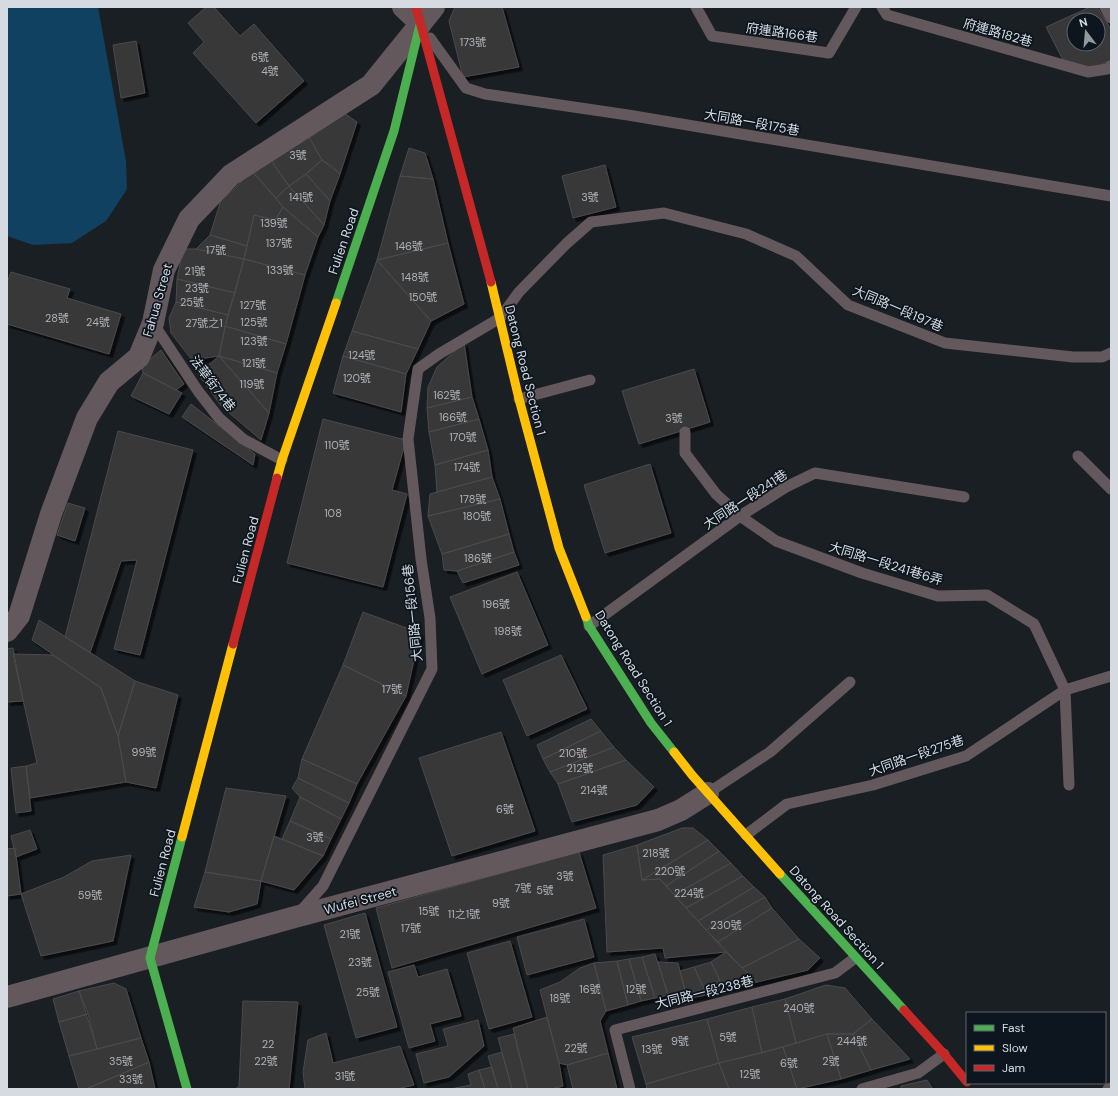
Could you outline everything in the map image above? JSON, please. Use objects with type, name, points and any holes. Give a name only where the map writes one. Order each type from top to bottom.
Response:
[{"type":"street","points":[[403,7],[419,16]]},
{"type":"street","name":"Fahua Street","points":[[7,631],[19,616],[51,514],[87,418],[109,382],[139,357],[153,323],[164,270],[189,219],[231,175],[371,86],[419,16],[434,7]]},
{"type":"street","name":"Datong Road Section 1","points":[[419,16],[458,158],[500,318],[519,399],[559,548],[589,626],[651,723],[684,765],[856,958],[944,1054],[966,1081]]},
{"type":"street","name":"Fulien Road","points":[[150,958],[282,460],[394,131],[419,16]]},
{"type":"street","name":"Wufei Street","points":[[7,997],[295,917],[658,820],[681,810],[708,793]]},
{"type":"street","points":[[150,958],[187,1089]]},
{"type":"lane","name":"府連路166巷","points":[[696,7],[712,36],[829,53],[856,7]]},
{"type":"lane","name":"府連路182巷","points":[[882,7],[887,16],[1088,72],[1107,69],[1111,66]]},
{"type":"lane","points":[[1104,7],[1111,18]]},
{"type":"lane","name":"大同路一段175巷","points":[[419,16],[466,88],[485,94],[628,115],[1111,196]]},
{"type":"lane","name":"大同路一段197巷","points":[[500,318],[520,292],[566,244],[591,222],[664,213],[746,234],[796,256],[848,305],[945,343],[1074,357],[1108,358]]},
{"type":"lane","name":"大同路一段156巷","points":[[295,917],[323,886],[432,669],[430,618],[421,559],[408,439],[418,369],[439,354],[500,318]]},
{"type":"lane","name":"法華街74巷","points":[[153,323],[198,391],[219,418],[243,438],[282,460]]},
{"type":"lane","points":[[519,399],[590,380]]},
{"type":"lane","name":"大同路一段241巷6弄","points":[[685,432],[685,453],[716,494],[740,516],[776,541],[862,573],[938,596],[987,595],[1034,624],[1066,690],[1069,786]]},
{"type":"lane","points":[[1078,456],[1111,489]]},
{"type":"lane","name":"大同路一段241巷","points":[[589,626],[740,516],[786,486],[815,473],[964,497]]},
{"type":"lane","name":"大同路一段275巷","points":[[746,834],[787,804],[873,785],[966,756],[1066,690],[1111,676]]},
{"type":"lane","points":[[708,793],[770,752],[850,682]]},
{"type":"lane","name":"大同路一段238巷","points":[[630,1089],[615,1030],[835,973],[856,958]]},
{"type":"lane","points":[[862,1089],[918,1074],[944,1054]]},
{"type":"shaded area","points":[[7,7],[98,7],[126,161],[127,189],[106,221],[72,243],[33,245],[7,236]]},
{"type":"building","points":[[206,7],[214,7],[240,36],[254,24],[304,81],[256,123],[193,53],[204,42],[188,23]]},
{"type":"building","points":[[455,7],[502,7],[519,67],[463,77],[449,21]]},
{"type":"building","points":[[1090,7],[1097,7],[1100,12],[1079,12]]},
{"type":"building","points":[[1066,18],[1066,52],[1106,52],[1106,21],[1111,29],[1111,60],[1094,68],[1063,60],[1046,27]]},
{"type":"building","points":[[136,41],[145,93],[121,98],[113,45]]},
{"type":"building","points":[[341,111],[357,122],[340,174],[322,160],[305,130]]},
{"type":"building","points":[[305,130],[322,160],[289,186],[270,159]]},
{"type":"building","points":[[409,148],[425,153],[433,179],[400,176]]},
{"type":"building","points":[[270,159],[289,186],[276,198],[252,171]]},
{"type":"building","points":[[322,160],[333,167],[340,174],[330,201],[306,174]]},
{"type":"building","points":[[605,165],[616,207],[573,218],[562,176]]},
{"type":"building","points":[[252,171],[283,207],[275,220],[254,215],[247,246],[210,235],[221,200]]},
{"type":"building","points":[[306,174],[330,201],[324,225],[289,186]]},
{"type":"building","points":[[400,176],[433,179],[448,243],[377,260]]},
{"type":"building","points":[[289,186],[324,225],[318,237],[283,207],[276,198]]},
{"type":"building","points":[[283,207],[318,237],[305,275],[244,259],[254,215],[275,220]]},
{"type":"building","points":[[210,235],[247,246],[244,259],[196,249]]},
{"type":"building","points":[[448,243],[464,304],[431,321],[377,260]]},
{"type":"building","points":[[183,249],[196,249],[244,259],[235,293],[177,279]]},
{"type":"building","points":[[244,259],[305,275],[286,344],[225,326]]},
{"type":"building","points":[[377,260],[431,321],[418,349],[352,331]]},
{"type":"building","points":[[11,272],[70,289],[67,298],[121,314],[109,354],[7,324],[7,280]]},
{"type":"building","points":[[177,279],[235,293],[228,315],[176,302]]},
{"type":"building","points":[[176,302],[228,315],[219,356],[192,360],[171,333],[169,318]]},
{"type":"building","points":[[225,326],[286,344],[277,373],[219,356]]},
{"type":"building","points":[[352,331],[418,349],[406,374],[343,356]]},
{"type":"building","points":[[464,343],[472,397],[427,408],[428,387],[437,367]]},
{"type":"building","points":[[161,350],[184,384],[176,390],[143,373],[142,366]]},
{"type":"building","points":[[219,356],[269,413],[261,440],[222,407],[198,374]]},
{"type":"building","points":[[219,356],[277,373],[269,413]]},
{"type":"building","points":[[343,356],[406,374],[401,412],[333,393]]},
{"type":"building","points":[[694,369],[710,422],[639,444],[622,391]]},
{"type":"building","points":[[143,373],[182,393],[169,414],[131,396]]},
{"type":"building","points":[[472,397],[479,419],[429,432],[427,408]]},
{"type":"building","points":[[191,404],[255,454],[253,465],[182,417]]},
{"type":"building","points":[[323,419],[406,440],[392,490],[407,494],[383,587],[287,563]]},
{"type":"building","points":[[479,419],[488,450],[435,465],[429,432]]},
{"type":"building","points":[[118,431],[193,450],[140,655],[114,649],[137,560],[121,561],[90,653],[65,637]]},
{"type":"building","points":[[488,450],[492,477],[437,492],[435,465]]},
{"type":"building","points":[[650,464],[671,533],[605,553],[584,485]]},
{"type":"building","points":[[492,477],[500,499],[428,516],[430,494]]},
{"type":"building","points":[[500,499],[509,534],[442,554],[428,516]]},
{"type":"building","points":[[68,503],[85,508],[75,541],[57,535]]},
{"type":"building","points":[[509,534],[514,552],[457,571],[444,570],[442,554]]},
{"type":"building","points":[[514,552],[519,565],[463,583],[457,571]]},
{"type":"building","points":[[517,572],[548,645],[482,674],[450,597]]},
{"type":"building","points":[[363,612],[420,633],[406,696],[343,665]]},
{"type":"building","points":[[39,620],[135,681],[118,736],[101,688],[32,640]]},
{"type":"building","points":[[13,648],[23,701],[7,702],[7,649]]},
{"type":"building","points":[[13,654],[53,655],[101,688],[118,736],[126,782],[30,798],[26,766],[37,763]]},
{"type":"building","points":[[561,655],[587,709],[527,736],[503,680]]},
{"type":"building","points":[[343,665],[406,696],[357,784],[302,759]]},
{"type":"building","points":[[135,681],[178,695],[156,788],[126,782],[118,736]]},
{"type":"building","points":[[591,719],[601,731],[543,759],[537,745]]},
{"type":"building","points":[[601,731],[614,747],[550,772],[543,759]]},
{"type":"building","points":[[501,732],[535,831],[452,856],[419,758]]},
{"type":"building","points":[[614,747],[626,760],[558,784],[550,772]]},
{"type":"building","points":[[302,759],[357,784],[349,803],[298,778]]},
{"type":"building","points":[[626,760],[654,787],[637,805],[572,822],[558,784]]},
{"type":"building","points":[[26,766],[31,811],[16,813],[11,768]]},
{"type":"building","points":[[298,778],[349,803],[341,819],[300,797],[292,788]]},
{"type":"building","points":[[226,788],[286,796],[261,881],[205,872]]},
{"type":"building","points":[[300,797],[341,819],[331,839],[290,821]]},
{"type":"building","points":[[290,821],[331,839],[323,856],[282,839]]},
{"type":"building","points":[[682,828],[693,828],[708,840],[642,880],[637,845]]},
{"type":"building","points":[[30,830],[37,849],[16,857],[11,836]]},
{"type":"building","points":[[274,836],[323,856],[294,890],[261,881]]},
{"type":"building","points":[[708,840],[719,851],[666,886],[660,879],[642,880]]},
{"type":"building","points":[[637,845],[642,880],[660,879],[726,952],[665,958],[663,948],[607,952],[603,855]]},
{"type":"building","points":[[15,848],[21,894],[7,896],[7,849]]},
{"type":"building","points":[[719,851],[731,863],[674,895],[666,886]]},
{"type":"building","points":[[579,852],[596,908],[392,968],[376,908]]},
{"type":"building","points":[[131,855],[113,941],[41,956],[21,894],[64,877],[92,861]]},
{"type":"building","points":[[731,863],[743,876],[686,908],[674,895]]},
{"type":"building","points":[[205,872],[261,881],[257,904],[229,912],[194,907]]},
{"type":"building","points":[[743,876],[754,887],[698,921],[686,908]]},
{"type":"building","points":[[754,887],[765,897],[706,930],[698,921]]},
{"type":"building","points":[[765,897],[772,908],[718,942],[706,930]]},
{"type":"building","points":[[772,908],[799,939],[742,968],[718,942]]},
{"type":"building","points":[[365,913],[397,1027],[356,1038],[324,925]]},
{"type":"building","points":[[584,919],[594,957],[527,975],[517,937]]},
{"type":"building","points":[[799,939],[820,958],[808,970],[757,982],[742,968]]},
{"type":"building","points":[[510,941],[532,1017],[489,1029],[467,953]]},
{"type":"building","points":[[726,952],[757,982],[724,989],[711,962]]},
{"type":"building","points":[[655,954],[668,995],[655,998],[642,957]]},
{"type":"building","points":[[642,957],[655,998],[641,1001],[629,959]]},
{"type":"building","points":[[629,959],[641,1001],[628,1005],[617,961]]},
{"type":"building","points":[[617,961],[628,1005],[606,1011],[594,963]]},
{"type":"building","points":[[658,962],[678,963],[685,991],[668,995]]},
{"type":"building","points":[[711,962],[724,989],[707,995],[694,967]]},
{"type":"building","points":[[594,963],[606,1011],[600,1021],[608,1053],[567,1065],[559,1063],[540,990],[560,982],[580,968]]},
{"type":"building","points":[[414,965],[418,977],[447,969],[461,1016],[430,1024],[435,1041],[409,1048],[388,972]]},
{"type":"building","points":[[694,967],[707,995],[689,998],[685,991],[680,971]]},
{"type":"building","points":[[114,983],[126,989],[141,1038],[97,1049],[79,991]]},
{"type":"building","points":[[826,985],[845,988],[872,1019],[853,1034],[827,1034],[796,1043],[785,999]]},
{"type":"building","points":[[79,991],[88,1014],[59,1022],[53,999]]},
{"type":"building","points":[[785,999],[796,1043],[762,1053],[752,1007]]},
{"type":"building","points":[[243,1001],[298,1002],[289,1089],[235,1089],[239,1087]]},
{"type":"building","points":[[752,1007],[762,1053],[719,1063],[707,1019]]},
{"type":"building","points":[[88,1014],[97,1049],[69,1056],[59,1022]]},
{"type":"building","points":[[547,1017],[559,1063],[563,1086],[552,1089],[528,1089],[513,1028]]},
{"type":"building","points":[[707,1019],[719,1063],[646,1084],[632,1037]]},
{"type":"building","points":[[872,1019],[910,1059],[871,1070],[853,1034]]},
{"type":"building","points":[[478,1020],[484,1046],[449,1077],[424,1083],[416,1054],[448,1046],[443,1029]]},
{"type":"building","points":[[326,1033],[333,1063],[400,1046],[414,1085],[396,1089],[305,1089],[303,1072],[308,1040]]},
{"type":"building","points":[[514,1034],[528,1089],[512,1089],[498,1038]]},
{"type":"building","points":[[827,1034],[841,1079],[797,1089],[783,1047]]},
{"type":"building","points":[[827,1034],[853,1034],[871,1070],[841,1079]]},
{"type":"building","points":[[141,1038],[149,1062],[86,1089],[79,1089],[69,1056]]},
{"type":"building","points":[[783,1047],[797,1089],[729,1089],[719,1063]]},
{"type":"building","points":[[502,1052],[512,1089],[498,1089],[488,1056]]},
{"type":"building","points":[[608,1053],[617,1089],[573,1089],[567,1065]]},
{"type":"building","points":[[149,1062],[155,1089],[86,1089]]},
{"type":"building","points":[[719,1063],[729,1089],[647,1089],[646,1084]]},
{"type":"building","points":[[492,1067],[498,1089],[485,1089],[479,1070]]},
{"type":"building","points":[[479,1070],[485,1089],[450,1089],[471,1085],[468,1074]]},
{"type":"building","points":[[927,1080],[933,1089],[901,1089],[901,1086]]},
{"type":"traffic: fast","points":[[336,303],[394,131],[420,25]]},
{"type":"traffic: fast","points":[[586,617],[589,626],[651,723],[674,752]]},
{"type":"traffic: fast","points":[[182,837],[150,958],[187,1089]]},
{"type":"traffic: fast","points":[[780,874],[904,1010]]},
{"type":"traffic: slow","points":[[491,282],[519,399],[559,548],[586,617]]},
{"type":"traffic: slow","points":[[277,478],[336,303]]},
{"type":"traffic: slow","points":[[182,837],[233,644]]},
{"type":"traffic: slow","points":[[674,752],[692,775],[780,874]]},
{"type":"traffic: jam","points":[[416,7],[491,282]]},
{"type":"traffic: jam","points":[[233,644],[277,478]]},
{"type":"traffic: jam","points":[[904,1010],[966,1081]]}]
